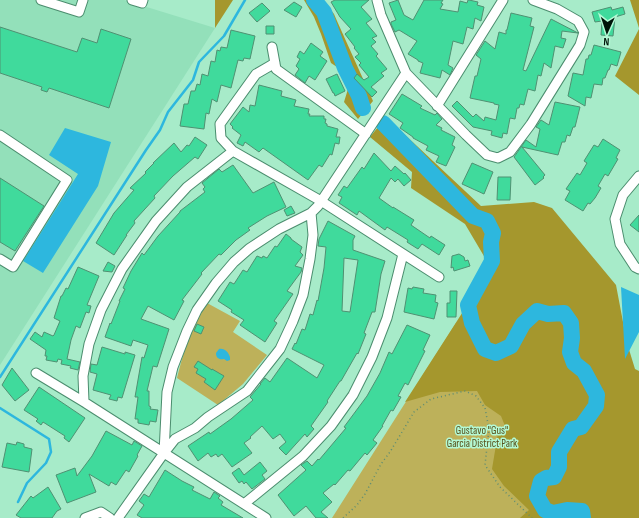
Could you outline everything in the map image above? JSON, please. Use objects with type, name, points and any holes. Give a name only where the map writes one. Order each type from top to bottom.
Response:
[{"type":"lane","points":[[41,0],[79,12],[83,0]]},
{"type":"lane","points":[[132,0],[142,3],[143,0]]},
{"type":"lane","points":[[376,0],[406,73],[487,155],[498,158],[510,152],[531,124],[580,45],[584,32],[578,21],[557,9],[533,0]]},
{"type":"lane","points":[[437,106],[503,0]]},
{"type":"lane","points":[[272,47],[276,69],[366,134]]},
{"type":"lane","points":[[275,63],[256,74],[220,124],[221,138],[233,151],[321,201],[439,277]]},
{"type":"lane","points":[[164,453],[167,392],[173,367],[197,310],[216,283],[234,262],[250,248],[279,229],[311,213],[318,206],[406,73]]},
{"type":"lane","points":[[0,135],[67,180],[13,267],[0,259]]},
{"type":"lane","points":[[84,402],[83,376],[89,344],[101,310],[122,269],[156,221],[187,187],[233,151]]},
{"type":"lane","points":[[639,176],[623,195],[614,219],[620,244],[635,267],[639,269]]},
{"type":"lane","points":[[118,518],[175,439],[194,428],[247,391],[280,348],[303,295],[313,235],[311,213]]},
{"type":"lane","points":[[244,504],[303,456],[331,426],[353,395],[372,357],[387,318],[403,254]]},
{"type":"lane","points":[[36,373],[266,518]]},
{"type":"lane","points":[[85,518],[100,512],[110,518]]},
{"type":"path","points":[[343,518],[357,505],[365,494],[381,464],[414,412],[431,399],[464,391],[476,396],[485,408],[489,429],[485,465],[500,487],[532,518]]},
{"type":"shaded area","points":[[0,0],[124,0],[215,28],[0,365]]},
{"type":"shaded area","points":[[215,0],[233,0],[215,28]]},
{"type":"shaded area","points":[[304,0],[323,0],[334,14],[373,101],[358,119],[344,102],[348,89],[337,67],[331,63],[314,17]]},
{"type":"shaded area","points":[[630,0],[639,0],[639,28]]},
{"type":"shaded area","points":[[639,29],[639,95],[615,76]]},
{"type":"shaded area","points":[[386,117],[481,206],[534,202],[552,208],[616,285],[627,343],[635,369],[639,371],[639,518],[520,518],[529,510],[504,486],[492,469],[498,433],[505,426],[501,416],[485,405],[477,391],[440,392],[405,402],[491,268],[465,224],[411,188],[412,172],[370,137]]},
{"type":"green space","points":[[207,303],[240,321],[233,332],[267,355],[243,384],[218,405],[177,378],[191,333],[197,319]]},
{"type":"green space","name":"Gustavo \"Gus\" Garcia District Park","points":[[456,323],[639,518],[332,518]]},
{"type":"water","points":[[65,128],[111,142],[98,186],[43,273],[23,261],[78,174],[49,155]]},
{"type":"water","points":[[621,287],[639,295],[639,332],[625,359]]},
{"type":"water","points":[[219,349],[226,351],[230,357],[230,360],[227,361],[217,357],[216,353]]},
{"type":"building","points":[[335,0],[369,0],[361,7],[372,19],[366,23],[377,36],[372,38],[376,42],[371,46],[378,54],[376,56],[387,69],[381,73],[384,76],[371,87],[377,92],[372,97],[354,78],[357,74],[364,80],[369,77],[359,65],[361,63],[355,57],[359,54],[345,34],[351,29],[340,17],[331,2]]},
{"type":"building","points":[[398,0],[404,15],[413,20],[424,0],[443,0],[441,3],[443,4],[440,9],[458,12],[460,1],[467,3],[468,0],[478,2],[477,5],[484,7],[481,21],[475,18],[473,29],[467,27],[463,44],[453,41],[448,65],[453,68],[450,75],[442,70],[440,78],[420,73],[423,63],[408,54],[417,41],[399,30],[395,32],[391,24],[391,22],[396,20],[389,3]]},
{"type":"building","points":[[294,2],[302,7],[296,17],[284,10]]},
{"type":"building","points":[[262,3],[270,11],[257,22],[249,13]]},
{"type":"building","points":[[611,7],[612,10],[623,7],[625,14],[615,17],[613,36],[601,35],[602,21],[595,22],[592,12]]},
{"type":"building","points":[[511,13],[532,18],[530,26],[534,27],[523,70],[526,71],[551,19],[578,33],[562,31],[561,38],[566,39],[563,48],[555,46],[551,68],[544,63],[541,76],[538,75],[535,91],[528,89],[524,105],[520,104],[519,108],[517,108],[515,119],[510,118],[507,134],[503,133],[502,138],[491,135],[492,131],[473,127],[452,106],[457,101],[473,117],[476,114],[484,121],[485,117],[496,120],[499,105],[470,98],[481,59],[476,55],[485,41],[495,49],[499,32],[506,34]]},
{"type":"building","points":[[266,26],[274,26],[274,34],[266,34]]},
{"type":"building","points":[[0,27],[77,52],[82,38],[97,43],[101,29],[131,39],[109,108],[49,88],[47,92],[41,90],[42,87],[0,73]]},
{"type":"building","points":[[231,30],[255,36],[250,59],[244,58],[243,61],[238,60],[231,88],[221,85],[217,102],[212,99],[209,114],[206,113],[204,129],[180,126],[184,104],[188,104],[191,91],[195,91],[197,84],[200,85],[202,74],[208,76],[211,61],[215,62],[217,50],[220,51],[221,47],[227,48]]},
{"type":"building","points":[[311,43],[323,52],[320,56],[327,61],[315,80],[309,76],[305,83],[295,75],[299,69],[296,66],[300,59],[297,57],[300,51],[304,54]]},
{"type":"building","points":[[594,45],[621,52],[617,66],[611,64],[605,78],[603,78],[602,85],[594,84],[591,98],[586,97],[585,106],[568,96],[573,73],[583,75],[586,59],[588,59],[589,55],[591,55]]},
{"type":"building","points":[[337,74],[345,91],[335,96],[326,79]]},
{"type":"building","points":[[259,85],[282,91],[281,96],[296,100],[294,106],[309,109],[309,116],[324,116],[327,126],[338,129],[336,137],[340,137],[339,144],[335,143],[332,155],[330,154],[322,167],[319,165],[308,180],[263,148],[259,152],[245,142],[243,146],[237,143],[241,135],[232,128],[233,127],[230,124],[243,107],[249,112],[250,105],[255,106]]},
{"type":"building","points":[[402,94],[422,106],[420,108],[435,115],[437,113],[442,119],[436,125],[442,128],[441,130],[455,137],[452,145],[455,147],[446,166],[436,162],[439,156],[426,150],[428,146],[413,138],[400,128],[403,123],[389,114]]},
{"type":"building","points":[[555,102],[580,107],[575,127],[573,127],[570,136],[567,135],[565,142],[562,142],[558,155],[522,147],[545,175],[543,177],[544,178],[535,185],[514,157],[526,140],[536,147],[540,129],[536,127],[541,120],[549,125]]},
{"type":"building","points":[[195,137],[207,145],[198,159],[195,157],[173,176],[154,196],[155,198],[134,221],[135,223],[114,255],[96,243],[114,213],[134,190],[130,188],[146,173],[145,172],[153,163],[174,143],[181,152],[187,145],[189,146]]},
{"type":"building","points":[[603,139],[620,150],[616,158],[618,159],[608,176],[605,174],[598,186],[601,188],[595,198],[590,204],[588,203],[583,211],[565,200],[570,191],[566,189],[577,173],[580,175],[587,163],[584,161],[594,145],[598,147]]},
{"type":"building","points":[[374,153],[391,171],[395,166],[404,174],[405,173],[411,180],[404,186],[398,179],[395,182],[391,178],[379,198],[414,220],[411,225],[430,238],[431,236],[445,245],[439,255],[422,244],[418,249],[407,242],[408,240],[387,227],[385,230],[359,211],[357,215],[339,203],[342,197],[338,195],[344,186],[347,188],[362,167],[364,169]]},
{"type":"building","points":[[472,163],[493,172],[484,194],[462,184]]},
{"type":"building","points":[[233,165],[253,193],[274,182],[286,207],[267,216],[248,228],[250,230],[236,240],[221,255],[219,254],[201,273],[202,274],[182,300],[184,301],[174,320],[148,306],[141,319],[169,329],[157,367],[153,366],[147,391],[149,391],[150,409],[158,410],[156,422],[150,421],[149,425],[138,423],[138,419],[135,419],[138,397],[135,397],[142,357],[144,358],[148,345],[133,340],[131,346],[105,337],[110,323],[111,324],[125,289],[123,288],[142,253],[144,255],[180,211],[205,192],[203,189],[205,187],[202,183],[219,169],[222,172]]},
{"type":"building","points":[[498,177],[511,177],[510,200],[497,200]]},
{"type":"building","points":[[0,178],[44,206],[15,251],[0,242]]},
{"type":"building","points":[[291,206],[295,213],[287,216],[284,210]]},
{"type":"building","points":[[639,215],[639,232],[630,225]]},
{"type":"building","points":[[328,221],[355,236],[353,240],[353,250],[385,261],[381,274],[375,312],[372,312],[364,333],[366,334],[358,354],[357,353],[341,381],[327,401],[328,402],[311,426],[314,429],[307,437],[305,434],[286,455],[279,448],[286,442],[280,434],[273,439],[262,426],[244,443],[252,453],[232,467],[222,454],[218,457],[216,454],[211,457],[208,453],[198,461],[188,446],[209,432],[210,434],[231,419],[253,400],[250,397],[260,384],[265,378],[270,382],[287,358],[317,378],[324,365],[292,349],[295,343],[296,344],[302,329],[305,330],[310,314],[313,315],[317,300],[318,301],[326,247],[318,246],[319,239]],"holes":[[[344,258],[358,260],[350,312],[342,311]]]},
{"type":"building","points":[[286,234],[302,247],[300,252],[303,255],[295,266],[302,268],[301,272],[287,291],[293,294],[274,321],[277,323],[265,342],[240,325],[244,320],[231,312],[232,310],[218,301],[230,282],[234,284],[243,270],[247,272],[257,256],[267,258]]},
{"type":"building","points":[[459,254],[464,257],[465,261],[468,260],[470,266],[454,271],[453,267],[451,268],[452,256]]},
{"type":"building","points":[[108,262],[115,266],[112,272],[103,271]]},
{"type":"building","points":[[78,267],[99,276],[87,305],[91,306],[89,313],[86,312],[80,328],[76,326],[71,340],[67,359],[80,362],[78,370],[70,368],[71,366],[61,364],[62,360],[58,359],[57,362],[46,360],[46,350],[30,339],[35,332],[42,337],[44,332],[53,336],[54,335],[60,321],[54,318],[61,296],[66,288],[68,289]]},
{"type":"building","points":[[413,287],[424,289],[423,293],[436,295],[435,302],[438,303],[434,319],[404,312],[408,288],[412,289]]},
{"type":"building","points":[[450,291],[457,291],[456,317],[447,317],[447,303],[450,303]]},
{"type":"building","points":[[197,324],[204,327],[201,334],[194,331]]},
{"type":"building","points":[[407,325],[430,335],[423,350],[425,351],[408,385],[405,383],[398,396],[401,397],[393,411],[391,410],[383,426],[373,440],[377,443],[367,455],[365,453],[350,471],[348,470],[335,485],[334,484],[323,493],[332,502],[321,512],[328,518],[316,518],[306,506],[294,516],[278,495],[306,470],[301,465],[307,461],[312,466],[318,459],[319,460],[346,428],[344,427],[367,396],[380,373],[389,352],[392,354]]},
{"type":"building","points":[[102,347],[125,354],[125,352],[135,355],[122,398],[118,397],[117,401],[109,399],[111,395],[93,390],[97,374],[90,372],[91,364],[97,365]]},
{"type":"building","points":[[198,361],[224,376],[215,390],[204,382],[206,379],[196,373],[198,369],[194,367]]},
{"type":"building","points":[[12,368],[29,390],[15,401],[2,385]]},
{"type":"building","points":[[39,387],[85,418],[69,442],[64,438],[65,436],[43,422],[41,425],[36,421],[38,419],[24,410]]},
{"type":"building","points":[[106,431],[132,445],[134,441],[142,446],[137,455],[138,456],[129,472],[126,470],[116,485],[111,482],[109,486],[89,474],[96,492],[67,503],[56,475],[75,468],[77,476],[92,456]]},
{"type":"building","points":[[17,442],[24,444],[24,447],[32,449],[29,472],[2,467],[7,443],[16,445]]},
{"type":"building","points":[[260,462],[267,471],[262,475],[265,479],[252,489],[246,482],[244,484],[242,481],[239,483],[232,473],[239,468],[244,475]]},
{"type":"building","points":[[165,470],[194,487],[192,490],[210,499],[214,492],[220,496],[218,498],[223,502],[221,505],[243,518],[142,518],[137,515],[144,505],[139,501],[144,494],[149,497]]},
{"type":"building","points":[[48,487],[61,509],[57,511],[52,518],[21,518],[16,515],[31,496],[33,498]]},
{"type":"waterway","points":[[0,377],[160,130],[168,112],[193,80],[199,62],[224,36],[245,0]]},
{"type":"waterway","points":[[314,0],[324,12],[345,68],[359,96],[363,108]]},
{"type":"waterway","points":[[383,123],[473,216],[487,221],[493,233],[491,242],[492,261],[468,305],[472,323],[485,349],[496,353],[511,346],[523,324],[537,311],[548,314],[564,313],[571,323],[572,338],[570,352],[574,363],[584,371],[597,395],[596,406],[581,427],[573,429],[559,452],[559,467],[554,477],[546,478],[541,481],[537,496],[545,510],[553,513],[567,510],[582,511],[583,518]]},
{"type":"waterway","points":[[0,408],[49,439],[51,452],[46,463],[27,483],[18,502]]}]
